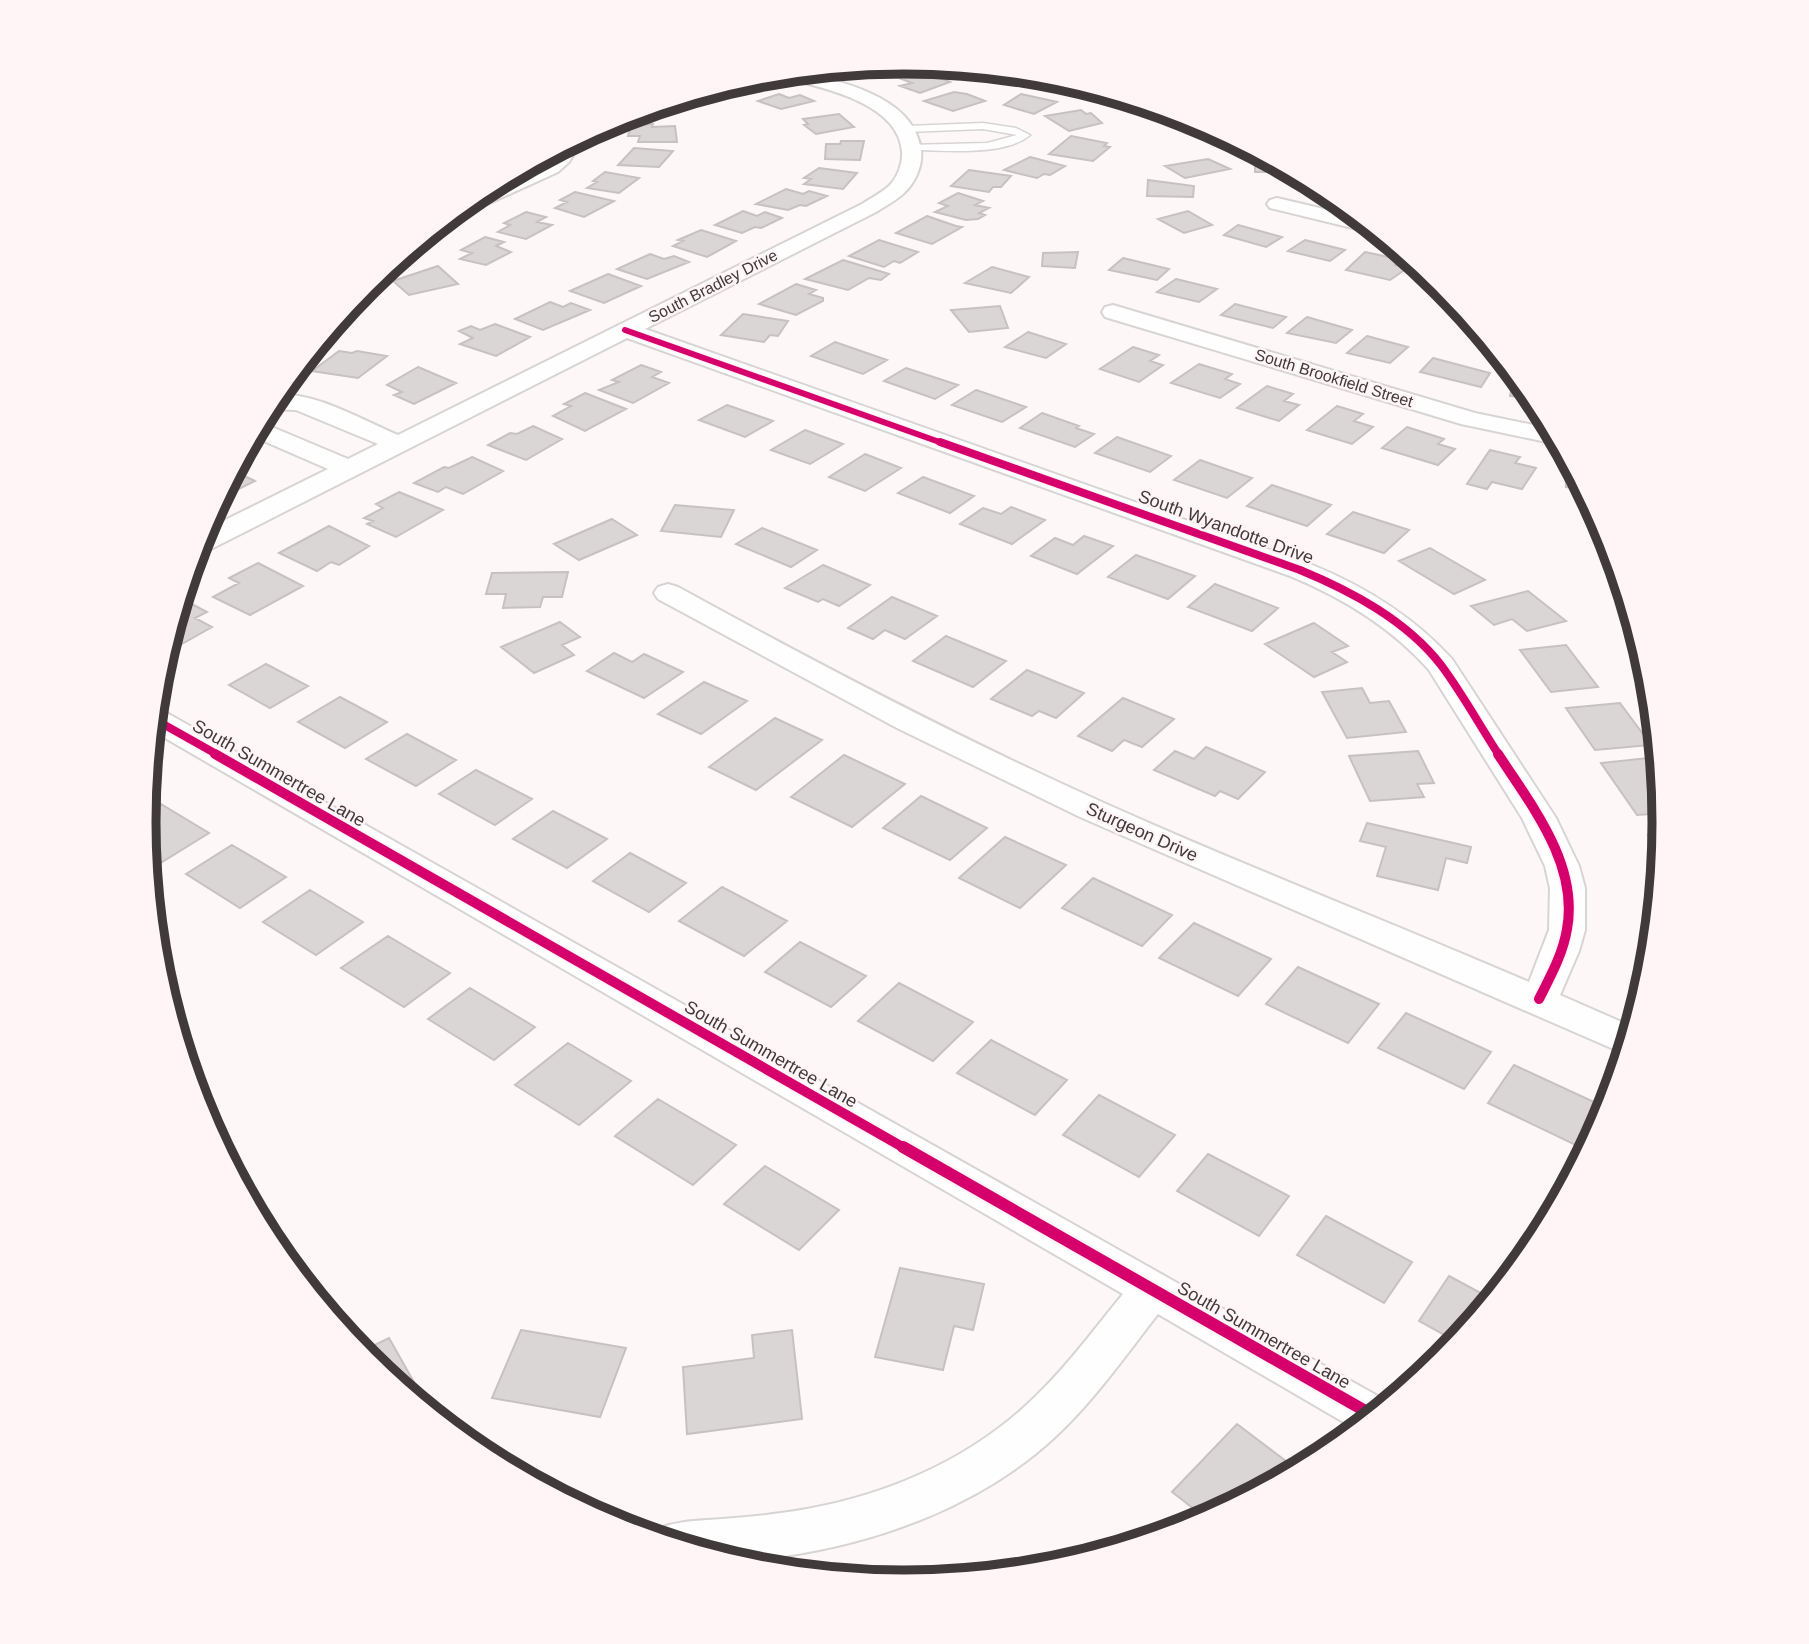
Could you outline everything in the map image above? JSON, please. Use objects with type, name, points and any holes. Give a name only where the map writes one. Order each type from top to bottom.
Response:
[{"type":"street","points":[[810,80],[852,92],[884,108],[910,138]]},
{"type":"street","name":"South Bradley Drive","points":[[213,537],[869,208],[896,189],[907,175],[910,138]]},
{"type":"street","points":[[510,186],[551,168],[563,156]]},
{"type":"street","points":[[1277,204],[1351,222]]},
{"type":"street","name":"South Brookfield Street","points":[[1113,312],[1470,419],[1545,435]]},
{"type":"street","name":"South Wyandotte Drive","points":[[625,330],[1300,570],[1354,594],[1400,624],[1441,664],[1555,844],[1565,871],[1570,908],[1569,927],[1559,964],[1539,999]]},
{"type":"street","points":[[286,401],[302,404],[398,444]]},
{"type":"street","points":[[265,433],[349,469]]},
{"type":"street","name":"Sturgeon Drive","points":[[668,593],[827,682],[1001,768],[1155,839],[1539,999],[1621,1037]]},
{"type":"street","name":"South Summertree Lane","points":[[162,724],[1366,1411]]},
{"type":"street","points":[[704,1543],[747,1541],[810,1532],[892,1511],[973,1472],[1040,1422],[1078,1381],[1152,1290]]},
{"type":"lane","points":[[998,127],[1025,135],[1017,141],[1002,144],[910,138],[998,127]]},
{"type":"building","points":[[913,74],[933,75],[950,82],[920,93],[900,86],[912,83],[899,78]]},
{"type":"building","points":[[954,92],[985,101],[953,111],[924,101]]},
{"type":"building","points":[[779,94],[789,98],[800,95],[814,101],[781,109],[758,101]]},
{"type":"building","points":[[1021,94],[1057,102],[1034,114],[1004,105]]},
{"type":"building","points":[[1081,110],[1086,114],[1091,113],[1102,123],[1069,131],[1045,116]]},
{"type":"building","points":[[839,114],[854,127],[816,134],[804,125],[808,124],[803,119]]},
{"type":"building","points":[[632,125],[675,126],[677,142],[638,142],[640,136],[628,136]]},
{"type":"building","points":[[1071,136],[1107,143],[1104,146],[1110,147],[1093,161],[1049,154]]},
{"type":"building","points":[[841,141],[864,141],[860,160],[825,159],[826,144],[840,144]]},
{"type":"building","points":[[634,148],[673,151],[659,167],[618,165]]},
{"type":"building","points":[[1030,157],[1065,166],[1050,175],[1044,174],[1037,178],[1004,170]]},
{"type":"building","points":[[1208,159],[1230,169],[1185,178],[1165,166]]},
{"type":"building","points":[[1255,161],[1275,172],[1255,172]]},
{"type":"building","points":[[819,168],[857,173],[843,189],[804,184],[811,179],[804,178]]},
{"type":"building","points":[[969,170],[1011,176],[1001,187],[993,187],[989,192],[951,186]]},
{"type":"building","points":[[605,172],[639,178],[619,193],[587,188],[597,182],[593,181]]},
{"type":"building","points":[[1148,180],[1194,186],[1193,197],[1147,196]]},
{"type":"building","points":[[786,189],[827,196],[806,206],[800,205],[788,210],[756,204]]},
{"type":"building","points":[[575,192],[614,201],[584,217],[555,208],[567,202],[560,200]]},
{"type":"building","points":[[958,193],[983,201],[975,205],[989,208],[979,213],[985,215],[966,220],[935,212],[948,206],[939,203]]},
{"type":"building","points":[[743,211],[757,216],[765,212],[782,218],[742,233],[715,225]]},
{"type":"building","points":[[1188,211],[1212,225],[1184,233],[1158,219]]},
{"type":"building","points":[[526,212],[546,217],[537,222],[552,225],[526,239],[498,232],[510,225],[504,223]]},
{"type":"building","points":[[927,216],[962,227],[932,244],[896,233]]},
{"type":"building","points":[[1238,225],[1282,237],[1266,247],[1224,235]]},
{"type":"building","points":[[701,230],[736,241],[707,257],[673,246],[683,241],[678,240]]},
{"type":"building","points":[[485,237],[504,242],[496,246],[511,252],[486,265],[460,259],[472,253],[461,250]]},
{"type":"building","points":[[879,240],[918,252],[900,263],[894,261],[884,267],[849,256]]},
{"type":"building","points":[[1305,240],[1345,250],[1330,261],[1288,251]]},
{"type":"building","points":[[1078,252],[1075,268],[1042,266],[1043,253]]},
{"type":"building","points":[[1365,252],[1398,259],[1395,265],[1408,268],[1390,280],[1346,270]]},
{"type":"building","points":[[650,254],[664,259],[674,256],[689,262],[647,279],[617,269]]},
{"type":"building","points":[[1123,258],[1169,269],[1157,280],[1109,270]]},
{"type":"building","points":[[843,260],[889,274],[881,280],[869,278],[848,290],[805,279]]},
{"type":"building","points":[[438,266],[458,284],[409,295],[393,281]]},
{"type":"building","points":[[992,267],[1029,277],[1011,293],[965,283]]},
{"type":"building","points":[[608,274],[641,286],[604,303],[570,291]]},
{"type":"building","points":[[1176,279],[1217,289],[1199,302],[1157,292]]},
{"type":"building","points":[[796,284],[816,290],[809,294],[823,298],[823,301],[796,315],[759,304]]},
{"type":"building","points":[[550,302],[563,307],[571,303],[590,310],[543,330],[515,319]]},
{"type":"building","points":[[1235,304],[1286,317],[1273,328],[1221,315]]},
{"type":"building","points":[[1000,306],[1008,328],[969,332],[951,310]]},
{"type":"building","points":[[743,314],[788,321],[778,336],[770,335],[764,342],[721,335]]},
{"type":"building","points":[[1307,317],[1352,330],[1336,343],[1287,333]]},
{"type":"building","points":[[495,324],[530,337],[496,356],[460,344],[473,338],[459,331],[471,326],[480,330]]},
{"type":"building","points":[[1028,332],[1066,344],[1046,358],[1005,347]]},
{"type":"building","points":[[1367,336],[1408,347],[1390,363],[1347,353]]},
{"type":"building","points":[[835,342],[887,360],[863,374],[811,356]]},
{"type":"building","points":[[1133,347],[1159,355],[1150,361],[1163,365],[1139,382],[1100,369]]},
{"type":"building","points":[[339,351],[387,356],[358,378],[312,371]]},
{"type":"building","points":[[1433,358],[1490,373],[1481,387],[1420,372]]},
{"type":"building","points":[[1199,364],[1232,374],[1225,379],[1240,384],[1220,398],[1171,383]]},
{"type":"building","points":[[641,365],[661,372],[652,377],[669,383],[633,403],[599,390],[619,382],[612,380]]},
{"type":"building","points":[[418,367],[456,383],[414,404],[394,395],[402,392],[387,385]]},
{"type":"building","points":[[906,368],[958,385],[935,399],[884,381]]},
{"type":"building","points":[[1267,386],[1293,394],[1284,401],[1299,405],[1279,421],[1237,408]]},
{"type":"building","points":[[1512,386],[1521,397],[1510,396]]},
{"type":"building","points":[[976,390],[1026,407],[1002,422],[952,405]]},
{"type":"building","points":[[585,393],[626,409],[585,431],[553,416],[571,406],[564,404]]},
{"type":"building","points":[[727,405],[773,421],[745,437],[699,420]]},
{"type":"building","points":[[1337,406],[1363,414],[1354,421],[1373,427],[1352,444],[1307,430]]},
{"type":"building","points":[[1042,413],[1094,434],[1075,447],[1020,428]]},
{"type":"building","points":[[533,426],[562,439],[526,460],[488,445],[510,433],[517,434]]},
{"type":"building","points":[[1407,427],[1444,439],[1438,444],[1455,449],[1438,465],[1382,448]]},
{"type":"building","points":[[805,430],[843,444],[810,464],[771,450]]},
{"type":"building","points":[[1117,437],[1171,456],[1150,472],[1095,453]]},
{"type":"building","points":[[1490,450],[1520,457],[1515,463],[1536,468],[1522,489],[1492,482],[1487,489],[1467,484]]},
{"type":"building","points":[[865,454],[901,468],[865,491],[829,477]]},
{"type":"building","points":[[472,457],[503,471],[463,494],[446,487],[438,492],[414,483],[444,467],[449,468]]},
{"type":"building","points":[[1200,460],[1252,478],[1227,498],[1174,480]]},
{"type":"building","points":[[1565,471],[1574,488],[1566,487]]},
{"type":"building","points":[[242,475],[255,481],[232,492]]},
{"type":"building","points":[[923,477],[974,496],[950,513],[898,493]]},
{"type":"building","points":[[1272,485],[1331,505],[1307,526],[1247,506]]},
{"type":"building","points":[[399,492],[443,510],[396,537],[367,524],[373,521],[364,518],[383,508],[376,504]]},
{"type":"building","points":[[675,505],[734,510],[721,537],[661,531]]},
{"type":"building","points":[[1011,507],[1045,520],[1012,544],[960,524],[983,508],[1001,514]]},
{"type":"building","points":[[1353,512],[1409,530],[1384,553],[1327,534]]},
{"type":"building","points":[[612,519],[637,535],[579,560],[554,544]]},
{"type":"building","points":[[329,526],[369,546],[339,565],[331,562],[317,571],[279,553]]},
{"type":"building","points":[[762,528],[817,550],[791,567],[736,544]]},
{"type":"building","points":[[1084,536],[1113,546],[1077,574],[1031,556],[1055,538],[1073,545]]},
{"type":"building","points":[[1430,548],[1485,580],[1454,594],[1399,561]]},
{"type":"building","points":[[1136,555],[1195,576],[1168,599],[1108,577]]},
{"type":"building","points":[[258,563],[303,586],[250,615],[213,597],[239,583],[229,578]]},
{"type":"building","points":[[823,565],[870,585],[839,606],[823,599],[818,602],[785,588]]},
{"type":"building","points":[[568,572],[562,597],[543,597],[540,607],[503,608],[506,594],[486,594],[492,573]]},
{"type":"building","points":[[1215,584],[1278,608],[1252,631],[1188,607]]},
{"type":"building","points":[[1528,591],[1566,621],[1527,631],[1512,619],[1494,625],[1471,606]]},
{"type":"building","points":[[892,597],[937,616],[905,639],[885,630],[873,639],[848,628]]},
{"type":"building","points":[[190,603],[207,612],[195,618],[212,627],[177,646]]},
{"type":"building","points":[[560,622],[580,637],[562,645],[574,655],[534,673],[501,647]]},
{"type":"building","points":[[1314,623],[1348,646],[1332,652],[1347,662],[1314,677],[1265,644]]},
{"type":"building","points":[[946,636],[1006,661],[973,687],[913,661]]},
{"type":"building","points":[[1566,645],[1598,687],[1551,692],[1520,650]]},
{"type":"building","points":[[614,653],[632,662],[644,654],[683,672],[644,698],[587,671]]},
{"type":"building","points":[[266,664],[308,686],[270,708],[229,685]]},
{"type":"building","points":[[1027,670],[1084,693],[1056,718],[1039,711],[1032,716],[991,699]]},
{"type":"building","points":[[704,682],[747,701],[701,734],[658,714]]},
{"type":"building","points":[[1362,688],[1370,703],[1389,701],[1406,732],[1347,738],[1322,692]]},
{"type":"building","points":[[340,697],[387,722],[345,748],[298,722]]},
{"type":"building","points":[[1123,698],[1174,719],[1142,747],[1124,740],[1112,751],[1078,736]]},
{"type":"building","points":[[1620,703],[1649,745],[1595,750],[1566,708]]},
{"type":"building","points":[[775,718],[822,740],[756,790],[709,767]]},
{"type":"building","points":[[407,734],[456,760],[416,786],[366,759]]},
{"type":"building","points":[[1206,747],[1265,772],[1238,799],[1220,791],[1215,796],[1154,770],[1175,751],[1194,759]]},
{"type":"building","points":[[1418,751],[1434,783],[1417,784],[1424,797],[1370,801],[1349,756]]},
{"type":"building","points":[[844,755],[905,784],[852,827],[791,797]]},
{"type":"building","points":[[1648,758],[1653,814],[1637,815],[1601,763]]},
{"type":"building","points":[[476,770],[532,799],[495,825],[439,794]]},
{"type":"building","points":[[921,796],[987,828],[950,860],[883,828]]},
{"type":"building","points":[[161,804],[209,833],[158,865],[157,806]]},
{"type":"building","points":[[553,811],[607,839],[567,868],[513,839]]},
{"type":"building","points":[[1367,823],[1471,847],[1467,863],[1446,858],[1438,890],[1377,876],[1386,847],[1360,841]]},
{"type":"building","points":[[1005,837],[1066,865],[1020,908],[959,878]]},
{"type":"building","points":[[232,845],[286,877],[240,908],[186,874]]},
{"type":"building","points":[[630,853],[686,883],[649,912],[593,881]]},
{"type":"building","points":[[1093,878],[1172,915],[1142,946],[1062,908]]},
{"type":"building","points":[[722,887],[787,921],[744,956],[679,921]]},
{"type":"building","points":[[310,890],[363,922],[316,955],[263,922]]},
{"type":"building","points":[[1194,923],[1271,959],[1238,996],[1159,958]]},
{"type":"building","points":[[388,936],[450,973],[404,1007],[341,968]]},
{"type":"building","points":[[800,942],[866,976],[831,1007],[765,972]]},
{"type":"building","points":[[1298,967],[1379,1004],[1348,1043],[1266,1004]]},
{"type":"building","points":[[899,983],[973,1022],[933,1061],[858,1021]]},
{"type":"building","points":[[470,988],[535,1027],[494,1060],[428,1019]]},
{"type":"building","points":[[1406,1013],[1491,1052],[1464,1089],[1378,1048]]},
{"type":"building","points":[[991,1040],[1067,1080],[1035,1115],[957,1073]]},
{"type":"building","points":[[568,1043],[631,1081],[579,1125],[515,1085]]},
{"type":"building","points":[[1514,1065],[1598,1104],[1579,1147],[1488,1103]]},
{"type":"building","points":[[1099,1095],[1175,1135],[1139,1177],[1063,1135]]},
{"type":"building","points":[[658,1099],[736,1145],[693,1185],[615,1136]]},
{"type":"building","points":[[1208,1154],[1289,1196],[1259,1236],[1177,1191]]},
{"type":"building","points":[[765,1166],[839,1210],[799,1250],[724,1204]]},
{"type":"building","points":[[1326,1216],[1412,1262],[1384,1303],[1297,1255]]},
{"type":"building","points":[[900,1268],[984,1284],[973,1330],[954,1326],[943,1370],[875,1357]]},
{"type":"building","points":[[1449,1276],[1484,1295],[1447,1337],[1419,1321]]},
{"type":"building","points":[[521,1330],[626,1348],[600,1417],[492,1398]]},
{"type":"building","points":[[792,1330],[802,1419],[687,1434],[683,1367],[754,1358],[752,1335]]},
{"type":"building","points":[[389,1338],[419,1391],[411,1385],[371,1347]]},
{"type":"building","points":[[1237,1424],[1289,1463],[1197,1511],[1172,1492]]},
{"type":"cycle path","points":[[625,330],[1300,570],[1332,583],[1377,608],[1423,645],[1441,665],[1539,818],[1562,866],[1569,909],[1567,930],[1552,974],[1539,999]]},
{"type":"cycle path","points":[[162,724],[1366,1411]]}]
